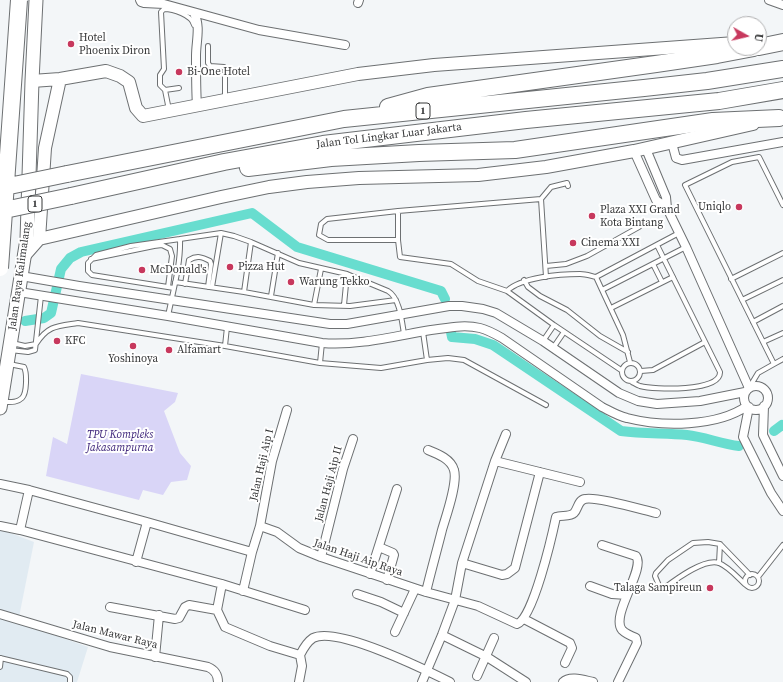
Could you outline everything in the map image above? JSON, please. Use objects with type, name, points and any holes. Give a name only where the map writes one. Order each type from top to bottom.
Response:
[{"type":"highway","points":[[0,268],[19,0]]},
{"type":"highway","points":[[767,45],[783,42]]},
{"type":"highway","points":[[344,119],[428,96],[727,53]]},
{"type":"highway","name":"Jalan Tol Lingkar Luar Jakarta","points":[[0,188],[344,119],[707,81],[783,69]]},
{"type":"highway","name":"Jalan Tol Lingkar Luar Jakarta","points":[[0,211],[224,162],[323,144],[719,101],[783,90]]},
{"type":"highway","points":[[145,180],[331,158],[515,150],[713,121],[781,118]]},
{"type":"main road","name":"Jalan Raya Kalimalang","points":[[1,405],[27,233],[36,0]]},
{"type":"street","points":[[140,0],[144,3],[166,4],[259,30],[345,45]]},
{"type":"street","points":[[769,0],[783,5]]},
{"type":"street","points":[[194,13],[198,20],[195,107]]},
{"type":"street","points":[[767,40],[783,39]]},
{"type":"street","points":[[32,81],[106,70],[129,82],[136,108],[143,116],[170,112],[358,74],[434,64],[727,44]]},
{"type":"street","points":[[39,239],[45,148],[60,78]]},
{"type":"street","points":[[24,256],[39,239],[208,200],[269,188],[307,182],[359,178],[478,175],[546,167],[640,150],[781,118]]},
{"type":"street","points":[[672,143],[676,158],[682,160],[783,142]]},
{"type":"street","points":[[640,150],[666,197],[667,208],[686,247],[747,390],[744,397],[748,407],[743,437],[771,493],[783,510]]},
{"type":"street","points":[[21,276],[330,324],[347,324],[449,306],[483,309],[496,313],[543,341],[628,398],[648,403],[700,401],[747,390],[754,386],[760,386],[765,390],[767,395],[767,401],[764,406],[762,435],[783,476]]},
{"type":"street","points":[[19,292],[41,299],[64,300],[168,316],[322,343],[356,343],[404,334],[455,327],[479,328],[493,333],[602,407],[614,414],[626,418],[663,424],[689,423],[710,420],[748,407],[760,409],[764,406]]},
{"type":"street","name":"Jalan Haji Aip I","points":[[243,591],[260,526],[272,461],[287,410]]},
{"type":"street","points":[[422,682],[455,600],[462,563],[495,461],[506,434]]},
{"type":"street","name":"Jalan Haji Aip II","points":[[321,557],[343,469],[353,439]]},
{"type":"street","points":[[426,592],[450,504],[455,479],[452,464],[445,458],[428,450]]},
{"type":"street","points":[[495,461],[580,482]]},
{"type":"street","points":[[462,563],[502,575],[507,574],[515,568],[540,472]]},
{"type":"street","points":[[0,484],[29,490],[252,552]]},
{"type":"street","points":[[370,574],[397,489]]},
{"type":"street","points":[[20,530],[29,490]]},
{"type":"street","points":[[565,663],[572,648],[570,643],[524,619],[532,604],[556,518],[572,515],[575,513],[581,501],[585,499],[607,502],[656,513]]},
{"type":"street","points":[[136,562],[147,522]]},
{"type":"street","points":[[0,526],[222,584],[305,610]]},
{"type":"street","name":"Jalan Haji Aip Raya","points":[[260,526],[276,532],[299,548],[321,557],[387,580],[478,606],[517,624],[524,619]]},
{"type":"street","points":[[602,545],[633,554],[638,558],[620,619],[620,625],[626,633],[636,638],[637,643],[618,682]]},
{"type":"street","points":[[379,547],[393,553],[394,555],[387,580]]},
{"type":"street","points":[[222,584],[217,610],[225,627],[270,646],[300,655]]},
{"type":"street","points":[[590,586],[612,594],[627,596]]},
{"type":"street","points":[[396,632],[415,588]]},
{"type":"street","points":[[356,594],[381,602],[404,613]]},
{"type":"street","points":[[110,607],[177,619],[185,607],[189,605],[217,610]]},
{"type":"street","name":"Jalan Mawar Raya","points":[[0,614],[110,647],[208,667],[217,675],[218,682]]},
{"type":"street","points":[[155,657],[159,616]]},
{"type":"street","points":[[442,635],[487,657],[526,682]]},
{"type":"street","points":[[299,682],[302,666],[300,655],[306,645],[314,638],[321,636],[337,636],[358,642],[450,682]]},
{"type":"street","points":[[477,676],[487,657],[494,638]]},
{"type":"street","points":[[563,682],[568,679],[575,678],[593,682]]},
{"type":"lane","points":[[170,112],[165,90],[160,85],[160,75],[164,68],[161,12],[164,9],[176,11],[192,19],[194,22],[195,107]]},
{"type":"lane","points":[[208,46],[208,63],[210,66],[224,67],[225,69],[225,100]]},
{"type":"lane","points":[[165,90],[179,88]]},
{"type":"lane","points":[[774,364],[685,185],[732,162],[759,157],[783,205]]},
{"type":"lane","points":[[546,277],[541,199],[551,187],[567,182],[568,186]]},
{"type":"lane","points":[[398,240],[328,240],[319,235],[321,224],[327,219],[398,211],[541,199]]},
{"type":"lane","points":[[398,211],[398,240],[400,257],[451,264],[478,281],[508,291],[564,332],[621,370]]},
{"type":"lane","points":[[546,266],[566,264],[587,256],[640,227]]},
{"type":"lane","points":[[210,287],[222,233]]},
{"type":"lane","points":[[174,288],[92,275],[88,271],[88,264],[96,255],[131,246],[222,233],[251,242],[299,263],[347,274],[388,291],[394,295],[396,300],[404,334]]},
{"type":"lane","points":[[508,291],[512,286],[524,280],[582,274],[596,277],[679,233]]},
{"type":"lane","points":[[168,316],[175,282],[180,239]]},
{"type":"lane","points":[[244,292],[251,242]]},
{"type":"lane","points":[[641,371],[637,364],[630,362],[624,365],[621,370],[622,376],[626,380],[640,386],[661,388],[700,387],[717,380],[720,375],[720,372],[657,245]]},
{"type":"lane","points":[[91,259],[154,246],[165,246],[170,248],[172,256],[168,287]]},
{"type":"lane","points":[[602,290],[686,247]]},
{"type":"lane","points":[[271,296],[278,253]]},
{"type":"lane","points":[[731,279],[783,253]]},
{"type":"lane","points":[[185,284],[189,260],[194,256],[205,258],[210,261],[210,287]]},
{"type":"lane","points":[[654,264],[662,282]]},
{"type":"lane","points":[[314,304],[320,269]]},
{"type":"lane","points":[[344,306],[347,274]]},
{"type":"lane","points":[[596,277],[623,335],[630,362]]},
{"type":"lane","points":[[611,308],[673,277]]},
{"type":"lane","points":[[524,280],[528,287],[540,296],[567,310],[600,336],[628,352]]},
{"type":"lane","points":[[742,300],[783,280]]},
{"type":"lane","points":[[175,282],[314,304],[344,306],[396,300]]},
{"type":"lane","points":[[10,346],[32,352],[35,350],[41,299]]},
{"type":"lane","points":[[753,322],[783,306]]},
{"type":"lane","points":[[10,346],[36,344],[44,333],[58,326],[78,324],[225,346],[320,363],[381,368],[448,358],[464,360],[546,405]]},
{"type":"lane","points":[[543,341],[554,325]]},
{"type":"lane","points":[[225,346],[227,326]]},
{"type":"lane","points":[[423,331],[427,360]]},
{"type":"lane","points":[[553,348],[564,332]]},
{"type":"lane","points":[[763,342],[783,333]]},
{"type":"lane","points":[[641,371],[653,370],[705,342]]},
{"type":"lane","points":[[320,363],[322,343]]},
{"type":"lane","points":[[747,390],[758,373],[783,360]]},
{"type":"lane","points":[[1,405],[21,399],[24,396],[27,374],[26,370],[24,367],[8,364]]},
{"type":"lane","points":[[632,382],[638,378],[641,371]]},
{"type":"lane","points":[[708,542],[720,544],[750,574],[754,574],[758,577],[760,583],[756,588],[751,588],[719,563],[712,562],[689,570],[663,589],[660,588],[655,576],[668,560],[693,543],[708,542]]},
{"type":"lane","points":[[719,563],[720,544]]},
{"type":"lane","points":[[758,577],[783,545]]},
{"type":"lane","points":[[746,585],[746,577],[750,574]]},
{"type":"lane","points":[[0,667],[0,658],[67,674],[70,677],[70,682]]},
{"type":"shaded area","points":[[0,529],[34,542],[18,622],[88,647],[77,682],[0,682]]},
{"type":"green space","name":"TPU Kompleks Jakasampurna","points":[[81,374],[178,393],[175,402],[164,411],[180,453],[191,466],[187,480],[171,482],[163,495],[143,490],[139,500],[46,476],[53,437],[67,444]]},
{"type":"waterway","points":[[25,321],[44,318],[51,313],[61,269],[70,258],[81,252],[252,213],[297,247],[441,291],[445,299]]},
{"type":"waterway","points":[[451,332],[452,337],[475,339],[493,345],[621,431],[687,435],[739,446]]},
{"type":"waterway","points":[[774,431],[782,425],[783,426]]},
{"type":"place","name":"Hotel Phoenix Diron","points":[[71,44]]},
{"type":"place","name":"Bi-One Hotel","points":[[179,72]]},
{"type":"place","name":"Uniqlo","points":[[739,207]]},
{"type":"place","name":"Plaza XXI Grand Kota Bintang","points":[[592,216]]},
{"type":"place","name":"Cinema XXI","points":[[573,243]]},
{"type":"place","name":"Pizza Hut","points":[[230,267]]},
{"type":"place","name":"McDonald's","points":[[142,270]]},
{"type":"place","name":"Warung Tekko","points":[[291,282]]},
{"type":"place","name":"KFC","points":[[57,341]]},
{"type":"place","name":"Yoshinoya","points":[[133,346]]},
{"type":"place","name":"Alfamart","points":[[169,350]]},
{"type":"place","name":"Talaga Sampireun","points":[[710,588]]}]
